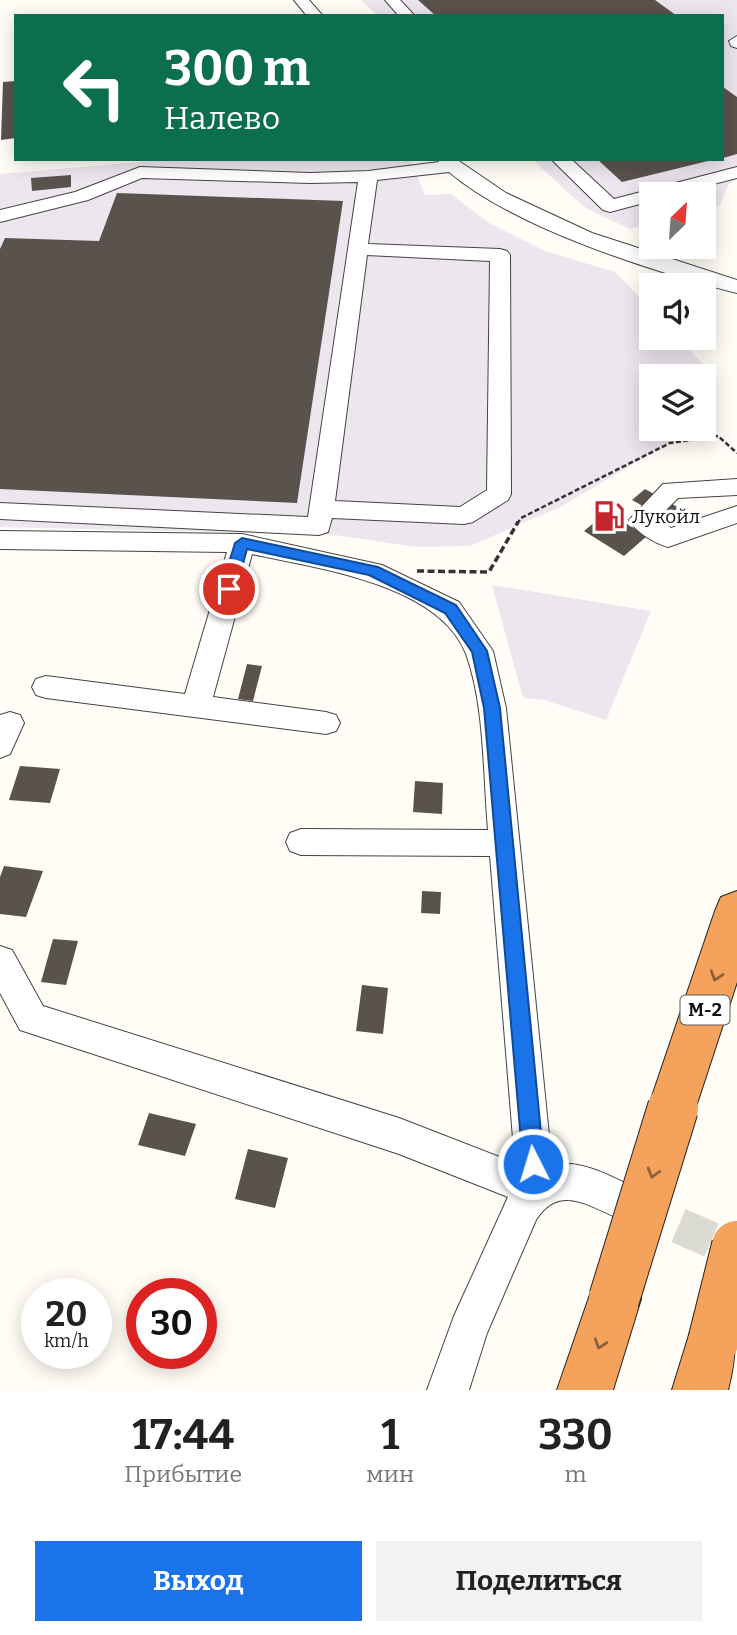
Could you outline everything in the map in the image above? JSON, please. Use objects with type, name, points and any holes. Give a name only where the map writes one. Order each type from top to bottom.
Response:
[{"type":"highway","name":"М-2","points":[[585,1390],[737,911]]},
{"type":"highway","points":[[706,1366],[737,1246]]},
{"type":"street","points":[[301,0],[314,14]]},
{"type":"street","points":[[392,0],[406,14]]},
{"type":"street","points":[[562,161],[610,206],[639,199]]},
{"type":"street","points":[[0,216],[81,196],[141,172],[367,181],[454,166],[523,210],[602,245],[737,287]]},
{"type":"street","points":[[700,182],[737,172]]},
{"type":"street","points":[[0,511],[319,526],[367,181]]},
{"type":"street","points":[[321,509],[464,516],[499,494],[500,255],[357,249]]},
{"type":"street","points":[[737,487],[673,490],[641,520],[668,538],[737,514]]},
{"type":"street","points":[[0,540],[242,543],[373,570],[450,609],[479,651],[492,708],[536,1190]]},
{"type":"street","points":[[196,706],[242,543]]},
{"type":"street","points":[[46,687],[326,723]]},
{"type":"street","points":[[301,842],[505,843]]},
{"type":"street","points":[[0,961],[32,1019],[399,1136],[536,1190]]},
{"type":"street","points":[[448,1390],[474,1318],[523,1207],[536,1190],[561,1182],[592,1185],[620,1200]]},
{"type":"path","points":[[373,570],[489,572],[521,518],[670,443],[718,436],[737,453]]},
{"type":"shaded area","points":[[361,0],[737,0],[737,179],[729,184],[719,206],[716,207],[716,182],[639,182],[639,226],[630,229],[585,208],[534,161],[724,161],[724,14],[376,14]]},
{"type":"shaded area","points":[[151,161],[411,161],[425,195],[451,194],[489,223],[545,251],[615,272],[639,297],[639,350],[690,350],[703,364],[639,364],[639,441],[673,441],[562,506],[470,546],[416,547],[335,535],[0,527],[0,174]]},
{"type":"shaded area","points":[[492,585],[651,611],[606,720],[544,700],[523,698]]},
{"type":"building","points":[[418,0],[655,0],[674,14],[434,14]]},
{"type":"building","points":[[14,81],[14,138],[1,140],[3,82]]},
{"type":"building","points":[[724,88],[737,97],[737,154],[724,158]]},
{"type":"building","points":[[599,161],[708,161],[622,182]]},
{"type":"building","points":[[71,175],[71,187],[32,191],[31,178]]},
{"type":"building","points":[[117,193],[343,201],[297,503],[0,489],[0,249],[5,238],[99,241]]},
{"type":"building","points":[[645,489],[692,515],[679,526],[632,500]]},
{"type":"building","points":[[607,512],[647,536],[624,556],[584,531]]},
{"type":"building","points":[[247,664],[262,666],[253,701],[238,699]]},
{"type":"building","points":[[20,766],[60,769],[50,803],[9,800]]},
{"type":"building","points":[[415,781],[443,783],[442,814],[413,812]]},
{"type":"building","points":[[4,866],[43,871],[26,917],[0,914],[0,877]]},
{"type":"building","points":[[422,891],[441,892],[440,914],[421,913]]},
{"type":"building","points":[[53,939],[78,941],[66,985],[41,982]]},
{"type":"building","points":[[362,985],[388,988],[383,1034],[356,1031]]},
{"type":"building","points":[[149,1113],[196,1124],[185,1156],[138,1145]]},
{"type":"building","points":[[248,1149],[288,1158],[275,1208],[235,1199]]},
{"type":"tunnel","points":[[629,1204],[737,1251]]},
{"type":"place","name":"Лукойл","points":[[609,516]]},
{"type":"route","points":[[229,589],[242,543],[373,570],[450,609],[479,651],[492,708],[533,1164]]}]
